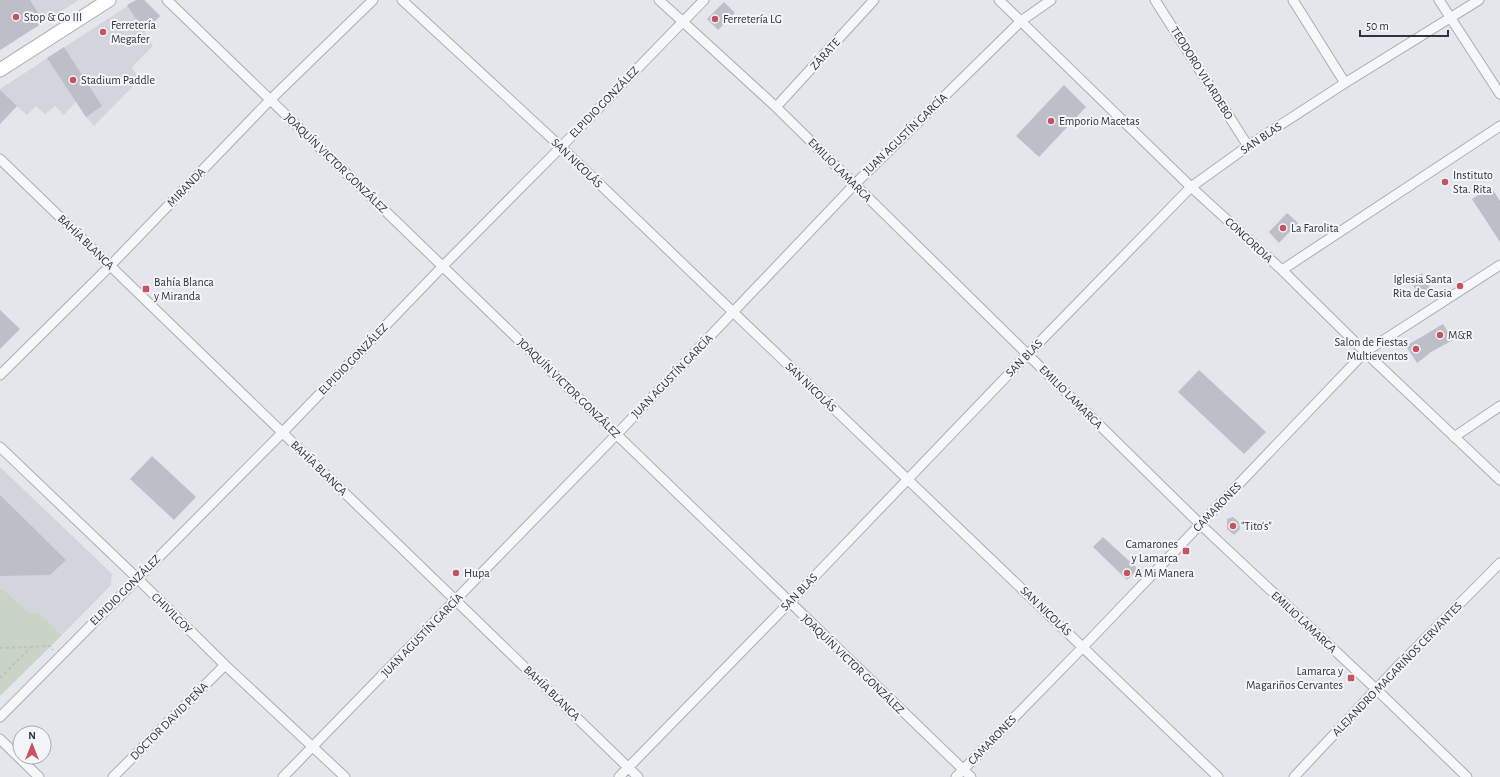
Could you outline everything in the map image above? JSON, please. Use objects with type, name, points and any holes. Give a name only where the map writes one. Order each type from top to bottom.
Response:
[{"type":"street","points":[[0,70],[109,0]]},
{"type":"street","name":"JOAQUÍN VICTOR GONZÁLEZ","points":[[167,0],[971,777]]},
{"type":"street","name":"MIRANDA","points":[[0,375],[110,266],[270,100],[373,0]]},
{"type":"street","name":"SAN NICOLÁS","points":[[402,0],[561,147],[1218,777]]},
{"type":"street","name":"EMILIO LAMARCA","points":[[659,0],[776,107],[1200,524],[1377,690],[1467,777]]},
{"type":"street","name":"ELPIDIO GONZÁLEZ","points":[[0,717],[282,433],[442,266],[561,147],[704,0]]},
{"type":"street","name":"ZÁRATE","points":[[776,107],[874,0]]},
{"type":"street","name":"CONCORDIA","points":[[999,0],[1022,20],[1191,187],[1282,270],[1365,352],[1500,480]]},
{"type":"street","name":"JUAN AGUSTÍN GARCÍA","points":[[283,777],[733,313],[854,184],[1022,20],[1051,0]]},
{"type":"street","name":"TEODORO VILARDEBO","points":[[1155,0],[1248,146]]},
{"type":"street","points":[[1293,0],[1345,83]]},
{"type":"street","points":[[1438,0],[1500,94]]},
{"type":"street","name":"SAN BLAS","points":[[619,777],[1191,187],[1248,146],[1345,83],[1479,0]]},
{"type":"street","points":[[1282,270],[1500,126]]},
{"type":"street","name":"BAHÍA BLANCA","points":[[0,159],[638,777]]},
{"type":"street","name":"CAMARONES","points":[[956,777],[1083,647],[1365,352],[1500,265]]},
{"type":"street","points":[[1454,437],[1500,406]]},
{"type":"street","name":"CHIVILCOY","points":[[0,447],[137,578],[225,665],[345,777]]},
{"type":"street","name":"ALEJANDRO MAGARIÑOS CERVANTES","points":[[1294,777],[1500,563]]},
{"type":"street","name":"DOCTOR DAVID PEÑA","points":[[113,777],[225,665]]},
{"type":"street","points":[[0,739],[39,777]]},
{"type":"path","points":[[0,648],[31,648],[50,646],[60,656]]},
{"type":"path","points":[[0,678],[31,648]]},
{"type":"shaded area","points":[[0,0],[79,0],[0,50]]},
{"type":"shaded area","points":[[137,0],[145,0],[160,16],[144,32],[153,46],[132,67],[139,80],[94,126],[76,102],[64,115],[55,106],[45,114],[36,106],[27,115],[17,106],[0,124],[0,89]]},
{"type":"shaded area","points":[[0,467],[112,574],[111,585],[62,635],[39,613],[28,612],[4,590],[0,590]]},
{"type":"green space","points":[[0,590],[4,590],[28,612],[39,613],[62,635],[0,696]]},
{"type":"building","points":[[0,0],[30,0],[44,22],[0,50]]},
{"type":"building","points":[[136,0],[144,0],[160,16],[144,32],[127,5]]},
{"type":"building","points":[[724,2],[735,13],[718,30],[707,19]]},
{"type":"building","name":"Stadium Paddle","points":[[64,47],[102,106],[86,117],[47,58]]},
{"type":"building","name":"Emporio Macetas","points":[[1064,85],[1086,107],[1039,157],[1016,136]]},
{"type":"building","points":[[0,90],[17,106],[0,124]]},
{"type":"building","points":[[1491,187],[1500,201],[1500,242],[1472,199]]},
{"type":"building","name":"La Farolita","points":[[1287,213],[1298,223],[1279,243],[1269,232]]},
{"type":"building","points":[[1422,273],[1431,290],[1419,297],[1410,279]]},
{"type":"building","points":[[0,310],[20,329],[0,349]]},
{"type":"building","points":[[1443,324],[1453,340],[1429,353],[1417,363],[1406,346]]},
{"type":"building","points":[[1199,370],[1266,432],[1244,454],[1178,392]]},
{"type":"building","points":[[152,456],[196,497],[174,520],[130,479]]},
{"type":"building","points":[[0,495],[66,560],[50,575],[0,576]]},
{"type":"building","name":"\"Tito's\"","points":[[1233,517],[1239,522],[1240,529],[1234,535],[1227,529],[1227,519]]},
{"type":"building","points":[[1103,537],[1138,569],[1127,580],[1093,547]]},
{"type":"place","name":"Stop & Go III","points":[[16,17]]},
{"type":"place","name":"Ferretería LG","points":[[715,19]]},
{"type":"place","name":"Ferretería Megafer","points":[[103,32]]},
{"type":"place","name":"Stadium Paddle","points":[[73,80]]},
{"type":"place","name":"Emporio Macetas","points":[[1051,121]]},
{"type":"place","name":"Instituto Sta. Rita","points":[[1445,182]]},
{"type":"place","name":"La Farolita","points":[[1283,228]]},
{"type":"place","name":"Iglesia Santa Rita de Casia","points":[[1460,286]]},
{"type":"place","name":"Bahía Blanca y Miranda","points":[[146,289]]},
{"type":"place","name":"M&R","points":[[1440,335]]},
{"type":"place","name":"Salon de Fiestas Multieventos","points":[[1416,349]]},
{"type":"place","name":"\"Tito's\"","points":[[1233,526]]},
{"type":"place","name":"Camarones y Lamarca","points":[[1186,551]]},
{"type":"place","name":"Hupa","points":[[456,573]]},
{"type":"place","name":"A Mi Manera","points":[[1127,573]]},
{"type":"place","name":"Lamarca y Magariños Cervantes","points":[[1351,678]]}]
